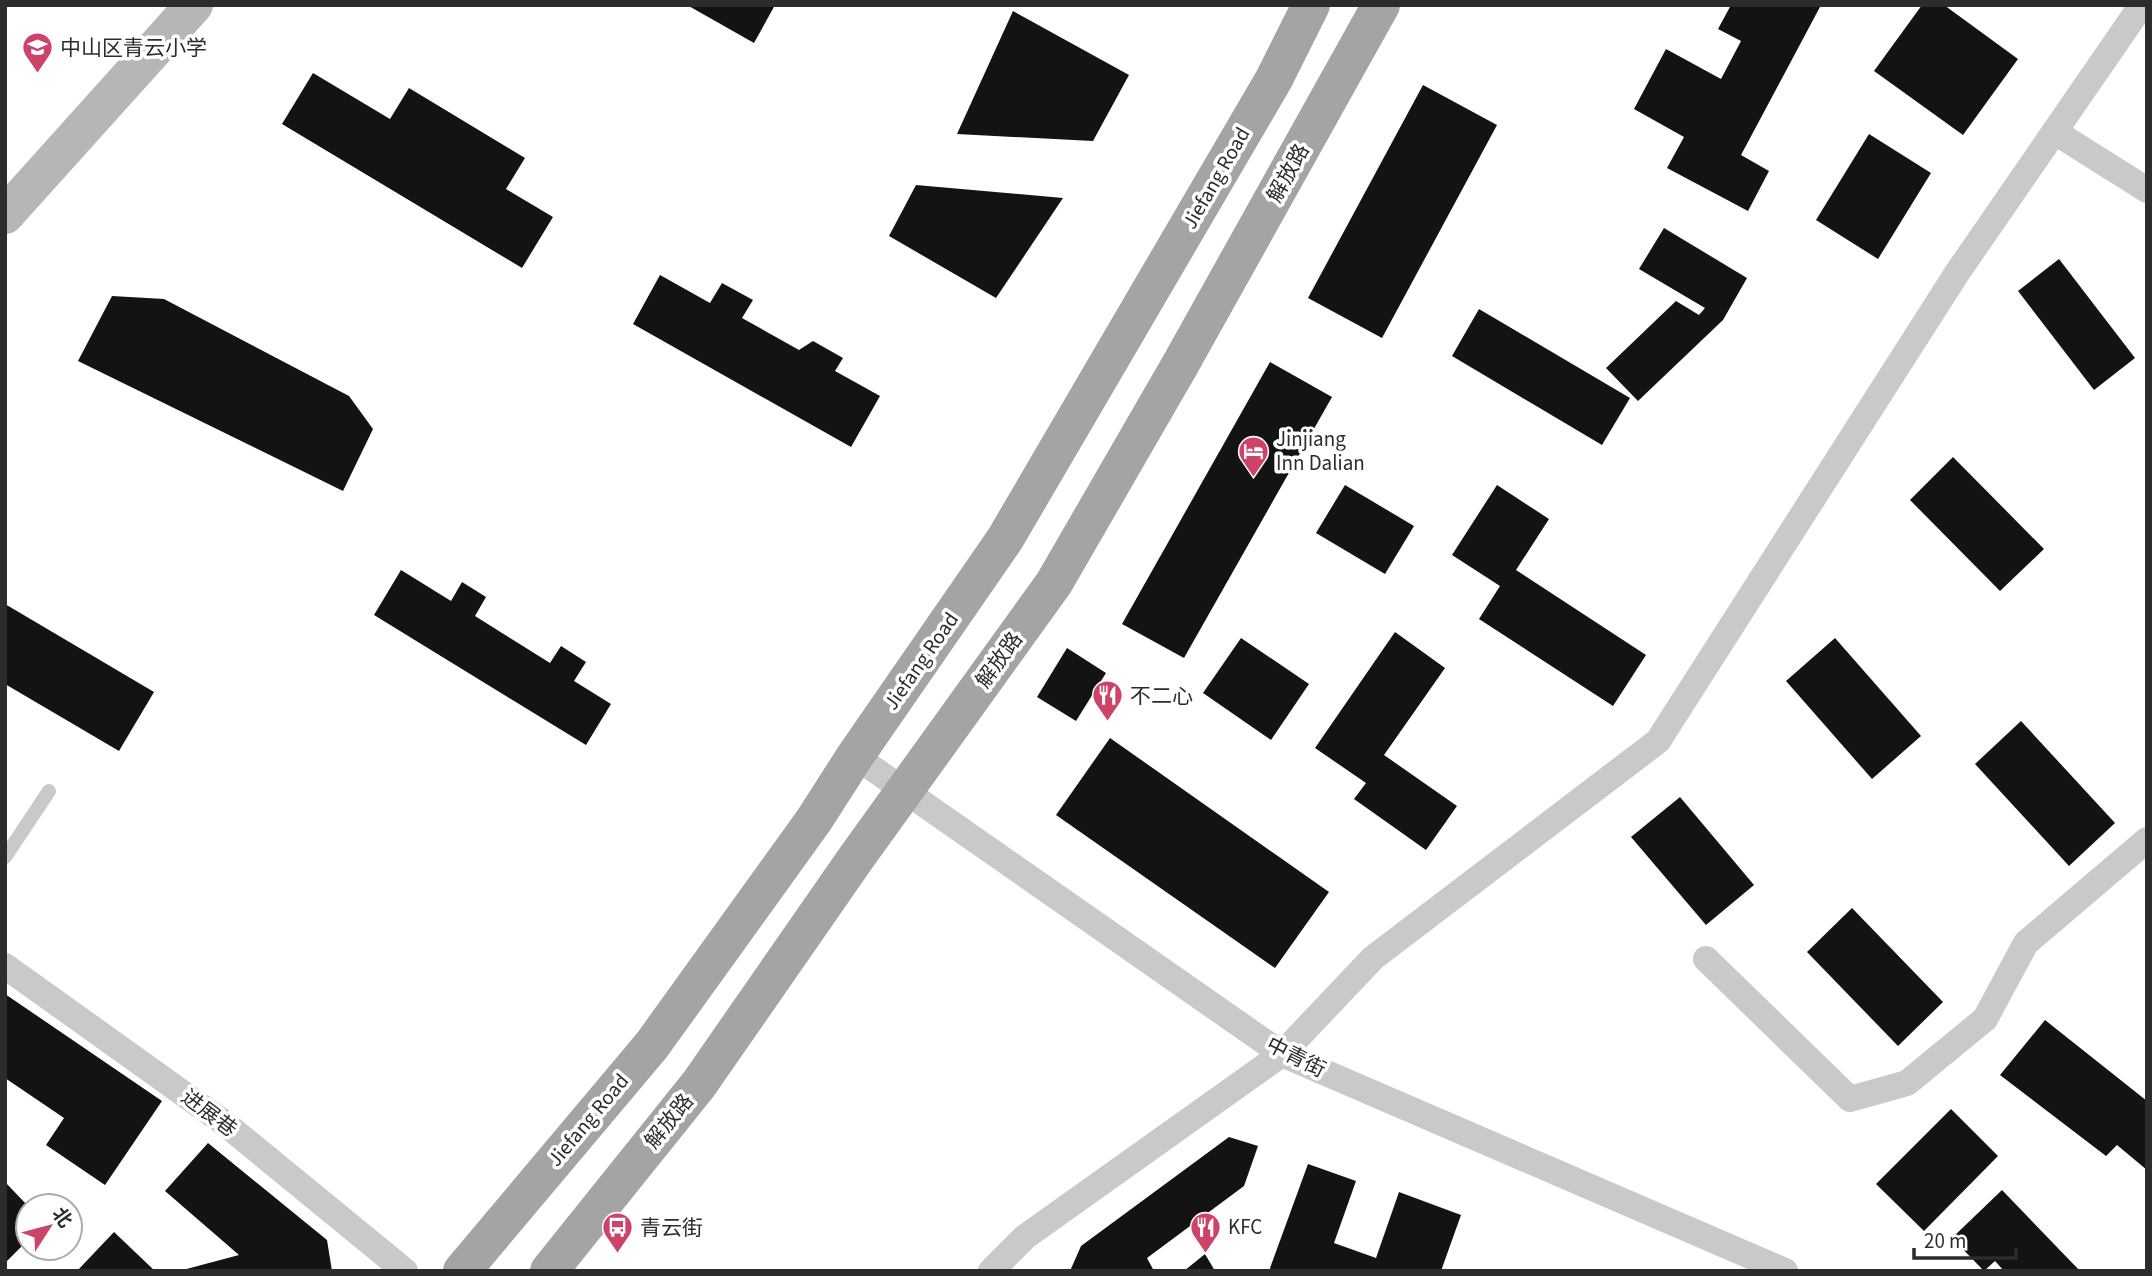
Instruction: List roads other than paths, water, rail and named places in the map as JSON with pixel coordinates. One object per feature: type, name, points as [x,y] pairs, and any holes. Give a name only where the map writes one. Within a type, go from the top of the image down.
[{"type":"main road","name":"Jiefang Road","points":[[461,1271],[652,1045],[814,820],[1005,539],[1273,79],[1311,5]]},
{"type":"main road","name":"解放路","points":[[549,1271],[699,1084],[1054,583],[1186,354],[1381,5]]},
{"type":"street","points":[[5,215],[194,5]]},
{"type":"street","points":[[991,1271],[1025,1237],[1282,1054],[1373,958],[1658,741],[1957,273],[2137,12]]},
{"type":"street","points":[[2054,132],[2147,190]]},
{"type":"street","name":"中青街","points":[[855,756],[1282,1054],[1785,1271]]},
{"type":"street","points":[[1706,959],[1850,1099],[1907,1083],[1985,1019],[2026,943],[2147,840]]},
{"type":"street","name":"进展巷","points":[[5,967],[223,1122],[405,1271]]},
{"type":"lane","points":[[5,857],[49,791]]},
{"type":"place","name":"中山区青云小学","points":[[37,75]]},
{"type":"place","name":"Jinjiang Inn Dalian","points":[[1253,478]]},
{"type":"place","name":"不二心","points":[[1107,723]]},
{"type":"place","name":"KFC","points":[[1205,1254]]},
{"type":"place","name":"青云街","points":[[617,1255]]}]
